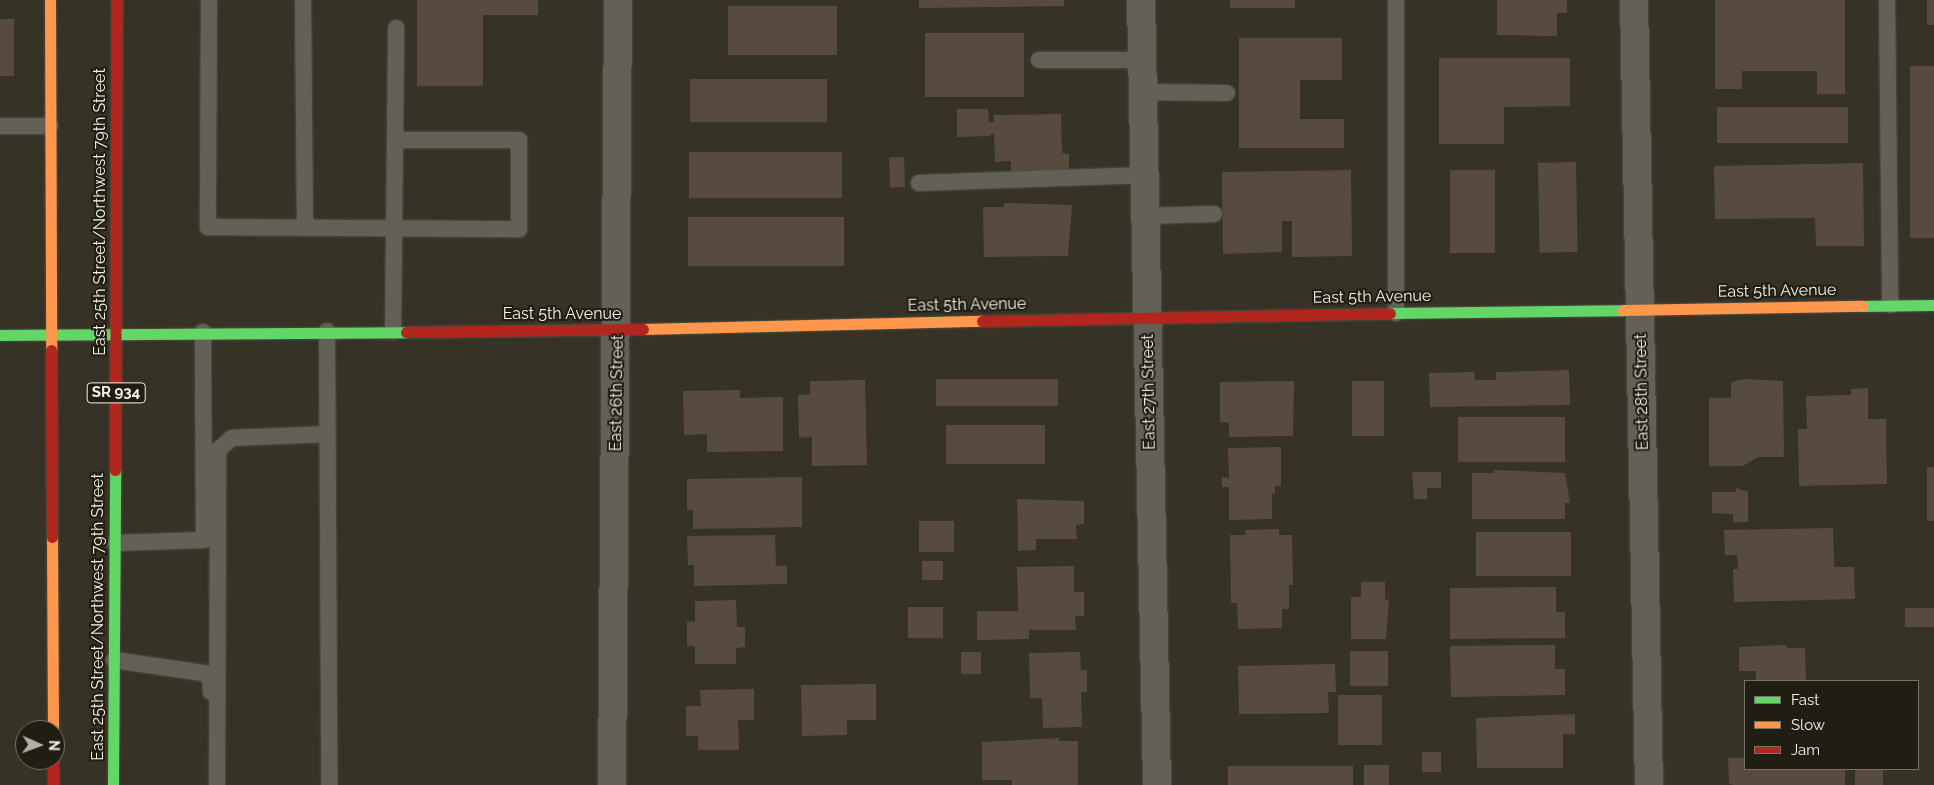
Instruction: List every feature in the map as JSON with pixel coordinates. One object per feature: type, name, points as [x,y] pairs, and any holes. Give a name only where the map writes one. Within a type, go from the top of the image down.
[{"type":"street","points":[[50,0],[53,720]]},
{"type":"street","name":"East 25th Street/Northwest 79th Street","points":[[113,785],[117,0]]},
{"type":"street","name":"East 26th Street","points":[[612,785],[618,330],[618,0]]},
{"type":"street","name":"East 27th Street","points":[[1141,0],[1157,785]]},
{"type":"street","name":"East 28th Street","points":[[1634,0],[1649,785]]},
{"type":"street","name":"East 5th Avenue","points":[[0,335],[116,332],[618,330],[1148,317],[1934,305]]},
{"type":"street","points":[[53,770],[53,785]]},
{"type":"lane","points":[[209,0],[208,227],[519,229],[520,140],[395,140]]},
{"type":"lane","points":[[303,0],[305,227]]},
{"type":"lane","points":[[1396,0],[1396,313]]},
{"type":"lane","points":[[1888,0],[1890,305]]},
{"type":"lane","points":[[393,331],[396,28]]},
{"type":"lane","points":[[1039,60],[1142,60]]},
{"type":"lane","points":[[1143,92],[1227,93]]},
{"type":"lane","points":[[0,126],[50,126]]},
{"type":"lane","points":[[919,182],[1145,175]]},
{"type":"lane","points":[[1145,216],[1214,214]]},
{"type":"lane","points":[[327,331],[329,785]]},
{"type":"lane","points":[[114,543],[204,540],[203,332]]},
{"type":"lane","points":[[217,785],[218,450],[232,438],[327,434]]},
{"type":"lane","points":[[114,660],[210,674],[212,785]]},
{"type":"building","points":[[417,0],[538,0],[538,15],[483,15],[483,86],[417,86]]},
{"type":"building","points":[[919,0],[1064,0],[1064,6],[919,8]]},
{"type":"building","points":[[1230,0],[1295,0],[1295,8],[1230,8]]},
{"type":"building","points":[[1497,0],[1567,0],[1567,13],[1557,13],[1557,36],[1497,35]]},
{"type":"building","points":[[1715,0],[1845,0],[1845,94],[1817,94],[1817,71],[1742,71],[1742,89],[1715,89]]},
{"type":"building","points":[[1927,0],[1934,0],[1934,25],[1927,25]]},
{"type":"building","points":[[728,6],[837,6],[837,55],[728,55]]},
{"type":"building","points":[[0,19],[14,19],[14,76],[0,76]]},
{"type":"building","points":[[925,33],[1024,33],[1024,97],[925,97]]},
{"type":"building","points":[[1239,38],[1342,38],[1342,80],[1300,80],[1300,119],[1344,119],[1344,148],[1239,148]]},
{"type":"building","points":[[1439,58],[1570,58],[1570,106],[1504,107],[1504,144],[1439,144]]},
{"type":"building","points":[[1910,66],[1934,66],[1934,238],[1910,238]]},
{"type":"building","points":[[690,79],[827,79],[827,122],[690,122]]},
{"type":"building","points":[[1717,107],[1848,107],[1848,143],[1717,143]]},
{"type":"building","points":[[957,109],[988,109],[989,122],[994,122],[994,115],[1061,114],[1062,153],[1069,154],[1069,173],[1011,179],[1011,161],[995,162],[994,133],[989,136],[957,137]]},
{"type":"building","points":[[689,152],[842,152],[842,198],[689,198]]},
{"type":"building","points":[[904,157],[905,187],[890,188],[889,158]]},
{"type":"building","points":[[1576,162],[1578,252],[1540,253],[1538,163]]},
{"type":"building","points":[[1863,163],[1864,246],[1816,246],[1815,218],[1715,219],[1714,166]]},
{"type":"building","points":[[1351,170],[1352,256],[1292,257],[1292,221],[1282,221],[1282,252],[1223,254],[1222,172]]},
{"type":"building","points":[[1450,170],[1495,170],[1495,253],[1450,253]]},
{"type":"building","points":[[1004,203],[1072,205],[1068,256],[984,257],[983,207],[1004,207]]},
{"type":"building","points":[[688,217],[844,217],[844,266],[688,266]]},
{"type":"building","points":[[1569,370],[1570,405],[1430,407],[1429,373],[1474,372],[1475,380],[1496,380],[1496,372]]},
{"type":"building","points":[[936,379],[1058,379],[1058,406],[936,406]]},
{"type":"building","points":[[1746,379],[1783,381],[1784,457],[1758,457],[1743,466],[1709,466],[1709,398],[1731,398],[1731,382]]},
{"type":"building","points":[[865,380],[867,465],[812,466],[812,437],[799,438],[798,395],[810,394],[810,381]]},
{"type":"building","points":[[1294,381],[1293,436],[1229,437],[1229,423],[1220,422],[1220,382]]},
{"type":"building","points":[[1352,381],[1384,381],[1384,436],[1352,436]]},
{"type":"building","points":[[1868,388],[1868,419],[1886,419],[1887,484],[1799,486],[1798,429],[1807,429],[1806,396],[1851,395],[1851,389]]},
{"type":"building","points":[[740,390],[740,398],[783,397],[783,451],[707,452],[707,434],[684,435],[683,391]]},
{"type":"building","points":[[1458,417],[1565,417],[1565,462],[1458,462]]},
{"type":"building","points":[[946,425],[1045,425],[1045,464],[946,464]]},
{"type":"building","points":[[1281,447],[1281,486],[1275,486],[1275,494],[1272,494],[1272,519],[1229,520],[1229,487],[1222,487],[1222,477],[1229,478],[1228,448]]},
{"type":"building","points":[[1927,467],[1934,467],[1934,521],[1927,521]]},
{"type":"building","points":[[1494,470],[1565,473],[1570,503],[1565,503],[1565,519],[1472,519],[1472,473],[1494,473]]},
{"type":"building","points":[[1412,472],[1441,472],[1441,488],[1427,488],[1427,499],[1414,499]]},
{"type":"building","points":[[802,477],[802,527],[693,529],[693,510],[687,510],[687,479]]},
{"type":"building","points":[[1736,488],[1748,492],[1748,522],[1733,522],[1733,514],[1712,513],[1712,492],[1736,492]]},
{"type":"building","points":[[1017,499],[1084,501],[1084,524],[1076,525],[1077,539],[1036,539],[1036,550],[1018,551]]},
{"type":"building","points":[[919,521],[954,521],[954,552],[919,552]]},
{"type":"building","points":[[1833,528],[1834,567],[1854,567],[1855,599],[1734,602],[1733,569],[1738,569],[1737,555],[1725,555],[1724,530]]},
{"type":"building","points":[[1279,529],[1279,535],[1292,535],[1293,585],[1289,585],[1289,609],[1282,609],[1282,628],[1238,629],[1237,603],[1231,603],[1230,535],[1245,535],[1245,530]]},
{"type":"building","points":[[1476,532],[1571,532],[1571,576],[1476,576]]},
{"type":"building","points":[[775,535],[776,566],[787,566],[787,584],[694,586],[694,565],[688,565],[687,536]]},
{"type":"building","points":[[922,561],[943,561],[943,580],[922,580]]},
{"type":"building","points":[[1074,566],[1074,592],[1084,592],[1084,616],[1075,616],[1076,630],[1029,630],[1029,639],[977,640],[977,611],[1018,611],[1017,567]]},
{"type":"building","points":[[1361,582],[1385,582],[1385,600],[1389,599],[1386,639],[1351,639],[1351,597],[1361,597]]},
{"type":"building","points":[[1556,587],[1556,612],[1565,612],[1565,638],[1450,639],[1450,588]]},
{"type":"building","points":[[736,600],[737,627],[745,627],[745,647],[736,648],[736,664],[695,664],[695,646],[687,646],[687,621],[695,622],[695,601]]},
{"type":"building","points":[[908,607],[943,607],[943,638],[908,638]]},
{"type":"building","points":[[1905,608],[1934,608],[1934,627],[1905,627]]},
{"type":"building","points":[[1555,645],[1555,669],[1565,669],[1565,695],[1451,697],[1450,646]]},
{"type":"building","points":[[1786,645],[1787,648],[1805,648],[1806,680],[1756,680],[1756,671],[1739,671],[1739,647]]},
{"type":"building","points":[[1350,651],[1388,651],[1388,686],[1350,686]]},
{"type":"building","points":[[961,652],[981,652],[981,674],[961,674]]},
{"type":"building","points":[[1080,652],[1081,670],[1087,670],[1087,692],[1081,692],[1082,727],[1043,728],[1042,698],[1030,698],[1029,653]]},
{"type":"building","points":[[1335,664],[1336,692],[1328,692],[1329,713],[1239,714],[1238,666]]},
{"type":"building","points":[[876,684],[876,720],[847,720],[847,735],[802,736],[801,685]]},
{"type":"building","points":[[754,689],[754,720],[738,720],[739,750],[698,750],[698,736],[686,736],[686,706],[701,706],[700,690]]},
{"type":"building","points":[[1338,695],[1382,695],[1382,745],[1338,745]]},
{"type":"building","points":[[1575,714],[1575,734],[1563,734],[1563,768],[1477,768],[1476,718]]},
{"type":"building","points":[[1059,738],[1059,741],[1078,741],[1078,785],[1012,785],[1012,780],[982,780],[982,742]]},
{"type":"building","points":[[1422,752],[1441,752],[1441,772],[1422,772]]},
{"type":"building","points":[[1728,758],[1744,758],[1744,770],[1845,770],[1845,785],[1733,785],[1729,783]]},
{"type":"building","points":[[1364,765],[1389,765],[1389,785],[1364,785]]},
{"type":"building","points":[[1228,766],[1353,766],[1353,785],[1228,785]]},
{"type":"building","points":[[1855,770],[1883,770],[1883,785],[1855,785]]},
{"type":"traffic: fast","points":[[1862,306],[1934,305]]},
{"type":"traffic: fast","points":[[1390,313],[1623,310]]},
{"type":"traffic: fast","points":[[0,335],[406,332]]},
{"type":"traffic: fast","points":[[113,785],[115,470]]},
{"type":"traffic: slow","points":[[50,0],[51,350]]},
{"type":"traffic: slow","points":[[1623,310],[1862,306]]},
{"type":"traffic: slow","points":[[643,329],[982,321]]},
{"type":"traffic: slow","points":[[52,537],[53,720]]},
{"type":"traffic: jam","points":[[115,470],[117,0]]},
{"type":"traffic: jam","points":[[982,321],[1390,313]]},
{"type":"traffic: jam","points":[[406,332],[643,329]]},
{"type":"traffic: jam","points":[[51,350],[52,537]]},
{"type":"traffic: jam","points":[[53,770],[53,785]]}]
